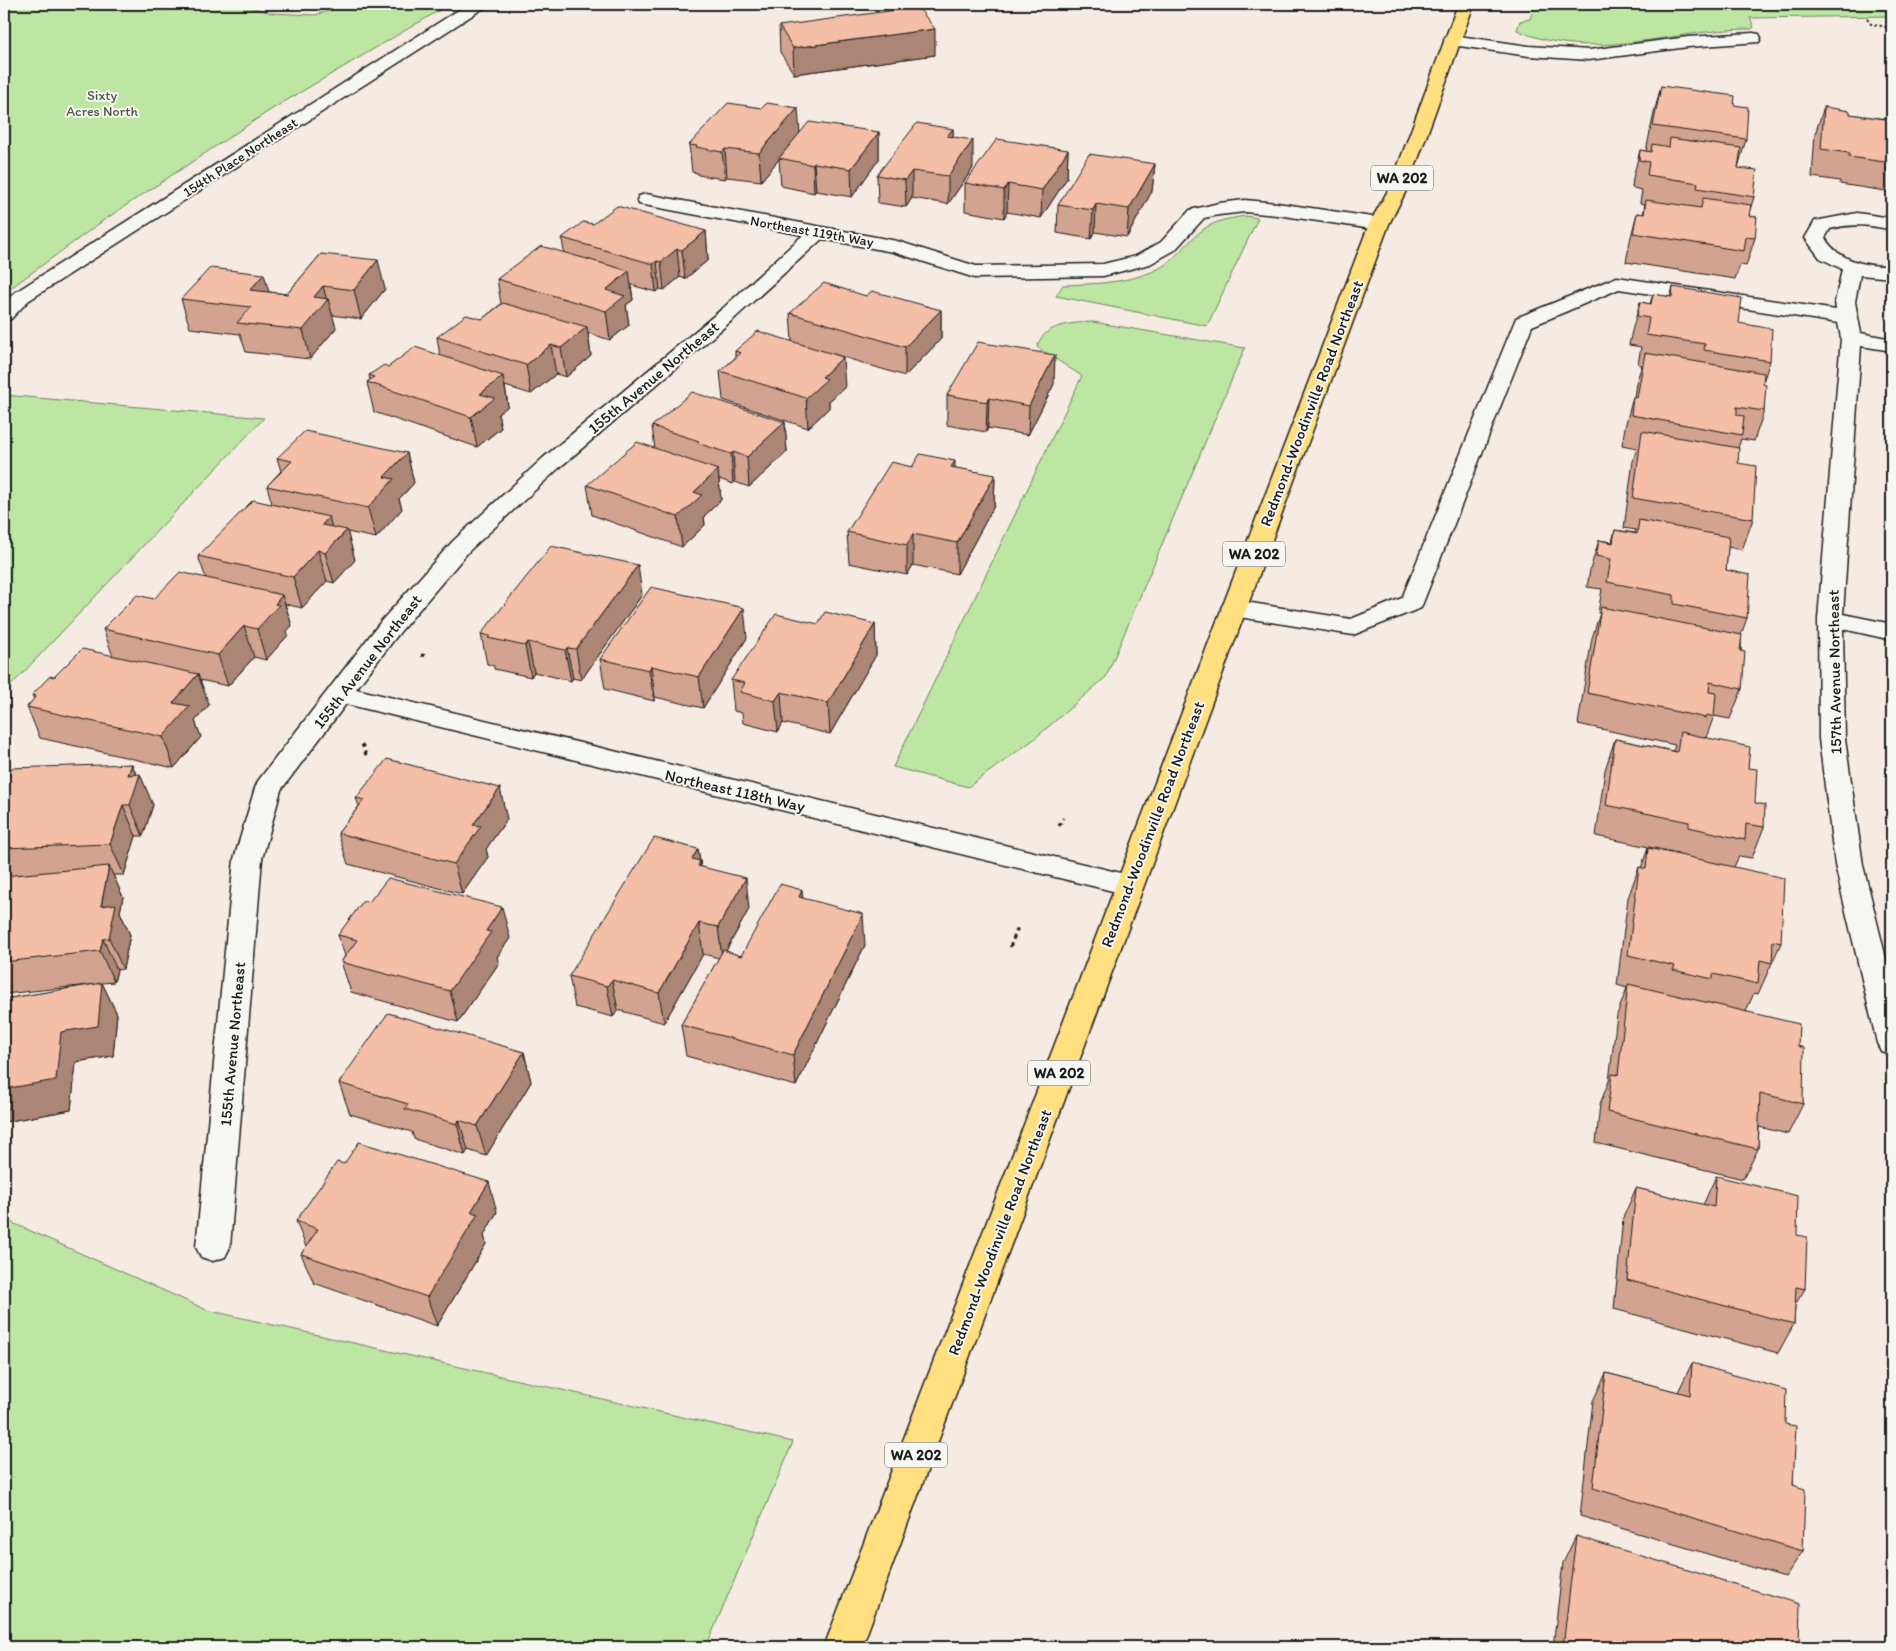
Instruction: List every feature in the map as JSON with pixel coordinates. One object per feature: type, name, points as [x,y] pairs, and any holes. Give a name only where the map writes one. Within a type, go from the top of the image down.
[{"type":"main road","name":"Redmond-Woodinville Road Northeast","points":[[844,1647],[1233,608],[1379,224],[1399,187],[1466,4]]},
{"type":"street","name":"154th Place Northeast","points":[[4,315],[21,297],[479,4]]},
{"type":"street","points":[[1452,40],[1529,51],[1589,55],[1688,42],[1753,38]]},
{"type":"street","name":"Northeast 119th Way","points":[[646,200],[897,247],[975,272],[1103,270],[1143,260],[1168,246],[1197,214],[1219,209],[1245,206],[1277,208],[1379,224]]},
{"type":"street","points":[[1892,224],[1877,219],[1845,218],[1822,225],[1815,238],[1826,253],[1852,266],[1892,272]]},
{"type":"street","name":"155th Avenue Northeast","points":[[213,1247],[248,859],[268,788],[391,626],[461,546],[551,463],[729,313],[818,232]]},
{"type":"street","name":"157th Avenue Northeast","points":[[1852,266],[1846,302],[1849,328],[1830,618],[1832,739],[1850,865],[1892,1044]]},
{"type":"street","points":[[1233,608],[1352,627],[1412,603],[1523,322],[1617,283],[1849,328],[1892,344]]},
{"type":"street","points":[[1830,618],[1892,632]]},
{"type":"street","name":"Northeast 118th Way","points":[[340,694],[1129,885]]},
{"type":"path","points":[[1867,19],[1871,24],[1892,28]]},
{"type":"path","points":[[362,744],[367,758]]},
{"type":"path","points":[[1010,947],[1018,927]]},
{"type":"green space","name":"Sixty Acres North","points":[[4,4],[240,4],[271,13],[315,15],[351,4],[450,4],[272,109],[104,220],[4,293]]},
{"type":"green space","points":[[1535,4],[1892,4],[1892,16],[1750,18],[1754,27],[1751,29],[1722,30],[1603,45],[1545,40],[1517,30],[1520,21],[1530,19]]},
{"type":"green space","points":[[1245,216],[1258,218],[1207,326],[1056,296],[1063,285],[1123,280],[1147,274],[1166,264],[1207,227],[1222,220]]},
{"type":"green space","points":[[1093,322],[1245,348],[1106,677],[1033,740],[968,787],[893,767],[1082,376],[1037,347],[1040,339],[1059,326]]},
{"type":"green space","points":[[4,395],[264,418],[4,693]]},
{"type":"green space","points":[[4,1219],[207,1310],[793,1442],[706,1647],[4,1647]]},
{"type":"building","points":[[918,7],[935,29],[793,48],[779,26]]},
{"type":"building","points":[[1661,86],[1735,96],[1734,105],[1748,107],[1746,139],[1653,126]]},
{"type":"building","points":[[728,103],[762,108],[767,103],[798,108],[759,153],[725,149],[722,152],[689,145]]},
{"type":"building","points":[[1824,107],[1850,111],[1850,114],[1892,120],[1892,163],[1849,157],[1849,153],[1821,149]]},
{"type":"building","points":[[809,122],[879,132],[851,169],[814,163],[813,165],[779,158]]},
{"type":"building","points":[[917,123],[953,129],[947,136],[973,140],[948,176],[912,171],[905,180],[877,175]]},
{"type":"building","points":[[1670,138],[1741,148],[1738,168],[1757,170],[1754,197],[1697,188],[1698,183],[1647,175],[1649,162],[1639,160],[1640,150],[1651,152],[1652,144],[1669,147]]},
{"type":"building","points":[[997,139],[1068,150],[1042,190],[1008,184],[1004,190],[965,183]]},
{"type":"building","points":[[1089,154],[1155,164],[1129,209],[1096,204],[1093,210],[1058,205]]},
{"type":"building","points":[[1703,198],[1751,205],[1749,216],[1757,217],[1755,238],[1746,237],[1744,251],[1633,233],[1637,213],[1644,214],[1646,200],[1701,208]]},
{"type":"building","points":[[617,206],[706,231],[682,250],[677,249],[661,262],[657,261],[653,264],[562,238],[583,222],[593,224]]},
{"type":"building","points":[[541,246],[629,271],[606,290],[625,296],[606,311],[497,279]]},
{"type":"building","points":[[321,254],[378,260],[354,290],[323,286],[314,297],[328,299],[303,330],[237,323],[251,307],[181,299],[210,268],[264,274],[250,290],[287,294]]},
{"type":"building","points":[[824,283],[866,296],[872,291],[941,310],[905,347],[790,313]]},
{"type":"building","points":[[1673,287],[1742,298],[1739,323],[1772,329],[1770,361],[1704,350],[1705,344],[1646,335],[1649,318],[1637,316],[1640,302],[1651,304],[1653,294],[1672,297]]},
{"type":"building","points":[[503,303],[587,327],[561,348],[551,345],[526,365],[437,337],[466,315],[482,319]]},
{"type":"building","points":[[758,331],[843,357],[822,377],[827,379],[806,398],[720,371],[741,353],[735,351]]},
{"type":"building","points":[[978,342],[1055,355],[1029,406],[989,398],[987,402],[947,395]]},
{"type":"building","points":[[415,347],[503,376],[480,394],[495,398],[471,417],[367,382],[374,377],[369,375],[384,365],[388,367]]},
{"type":"building","points":[[1645,353],[1764,373],[1763,384],[1766,385],[1764,411],[1737,407],[1737,415],[1744,416],[1742,435],[1631,415],[1633,397],[1637,398]]},
{"type":"building","points":[[692,392],[785,422],[747,457],[697,443],[699,441],[652,426]]},
{"type":"building","points":[[305,431],[407,453],[384,477],[394,479],[368,508],[267,486],[292,461],[277,458]]},
{"type":"building","points":[[1642,431],[1739,448],[1738,463],[1756,466],[1753,519],[1633,498]]},
{"type":"building","points":[[637,442],[718,470],[694,492],[702,495],[678,517],[587,485]]},
{"type":"building","points":[[920,454],[955,461],[951,467],[995,475],[957,543],[913,534],[907,545],[847,532],[891,462],[912,467]]},
{"type":"building","points":[[253,500],[329,517],[322,525],[347,530],[325,553],[318,550],[293,577],[198,556]]},
{"type":"building","points":[[1639,520],[1729,537],[1726,570],[1750,575],[1747,618],[1674,604],[1674,595],[1607,582],[1611,559],[1596,556],[1599,540],[1613,543],[1615,530],[1637,534]]},
{"type":"building","points":[[551,546],[638,565],[576,649],[567,648],[565,650],[528,642],[525,646],[488,638],[490,636],[481,634]]},
{"type":"building","points":[[180,572],[282,595],[275,604],[279,605],[257,629],[244,626],[218,655],[103,629],[137,595],[154,599]]},
{"type":"building","points":[[651,587],[744,608],[699,677],[651,666],[649,670],[600,659]]},
{"type":"building","points":[[1601,607],[1742,635],[1740,651],[1745,652],[1742,689],[1710,682],[1709,692],[1716,693],[1714,717],[1707,715],[1706,718],[1587,693]]},
{"type":"building","points":[[825,612],[875,624],[828,703],[781,692],[775,701],[740,692],[745,683],[731,680],[776,614],[818,624]]},
{"type":"building","points":[[82,649],[198,674],[173,703],[190,706],[163,737],[27,707],[36,696],[32,695],[50,676],[54,677]]},
{"type":"building","points":[[1680,732],[1750,747],[1748,768],[1757,769],[1755,803],[1765,805],[1764,827],[1746,824],[1745,840],[1689,827],[1689,822],[1606,805],[1615,739],[1677,752]]},
{"type":"building","points":[[387,759],[500,788],[473,825],[481,826],[454,864],[338,833],[364,800],[356,798]]},
{"type":"building","points":[[132,764],[128,775],[140,774],[130,805],[123,805],[110,844],[4,848],[4,785],[11,768]]},
{"type":"building","points":[[654,838],[698,849],[692,859],[700,861],[698,866],[746,878],[718,927],[699,923],[659,993],[612,980],[607,986],[569,976]]},
{"type":"building","points":[[1648,848],[1784,878],[1781,943],[1773,941],[1772,963],[1760,960],[1758,984],[1713,974],[1713,979],[1673,970],[1675,966],[1628,955],[1639,867],[1646,869]]},
{"type":"building","points":[[109,866],[101,906],[116,904],[109,938],[103,939],[100,951],[4,962],[4,876]]},
{"type":"building","points":[[388,878],[502,907],[486,931],[491,932],[450,991],[341,962],[357,940],[338,935],[363,901],[369,902]]},
{"type":"building","points":[[780,884],[802,890],[799,897],[863,914],[793,1055],[681,1025],[723,950],[741,956]]},
{"type":"building","points":[[102,983],[98,1026],[61,1032],[56,1080],[4,1089],[4,999]]},
{"type":"building","points":[[1628,984],[1799,1024],[1798,1046],[1804,1048],[1803,1104],[1760,1093],[1758,1149],[1607,1112],[1612,1074],[1618,1075]]},
{"type":"building","points":[[388,1013],[524,1052],[477,1126],[459,1120],[457,1124],[405,1109],[408,1104],[339,1083]]},
{"type":"building","points":[[359,1142],[489,1182],[471,1212],[478,1214],[427,1297],[301,1254],[318,1229],[296,1221],[337,1162],[344,1164]]},
{"type":"building","points":[[1716,1176],[1798,1196],[1797,1235],[1807,1237],[1805,1289],[1796,1287],[1794,1324],[1627,1280],[1636,1188],[1714,1207]]},
{"type":"building","points":[[1692,1363],[1786,1390],[1785,1424],[1796,1426],[1793,1485],[1805,1489],[1803,1551],[1593,1488],[1606,1373],[1690,1395]]},
{"type":"building","points":[[1576,1536],[1800,1604],[1799,1647],[1563,1647]]}]
